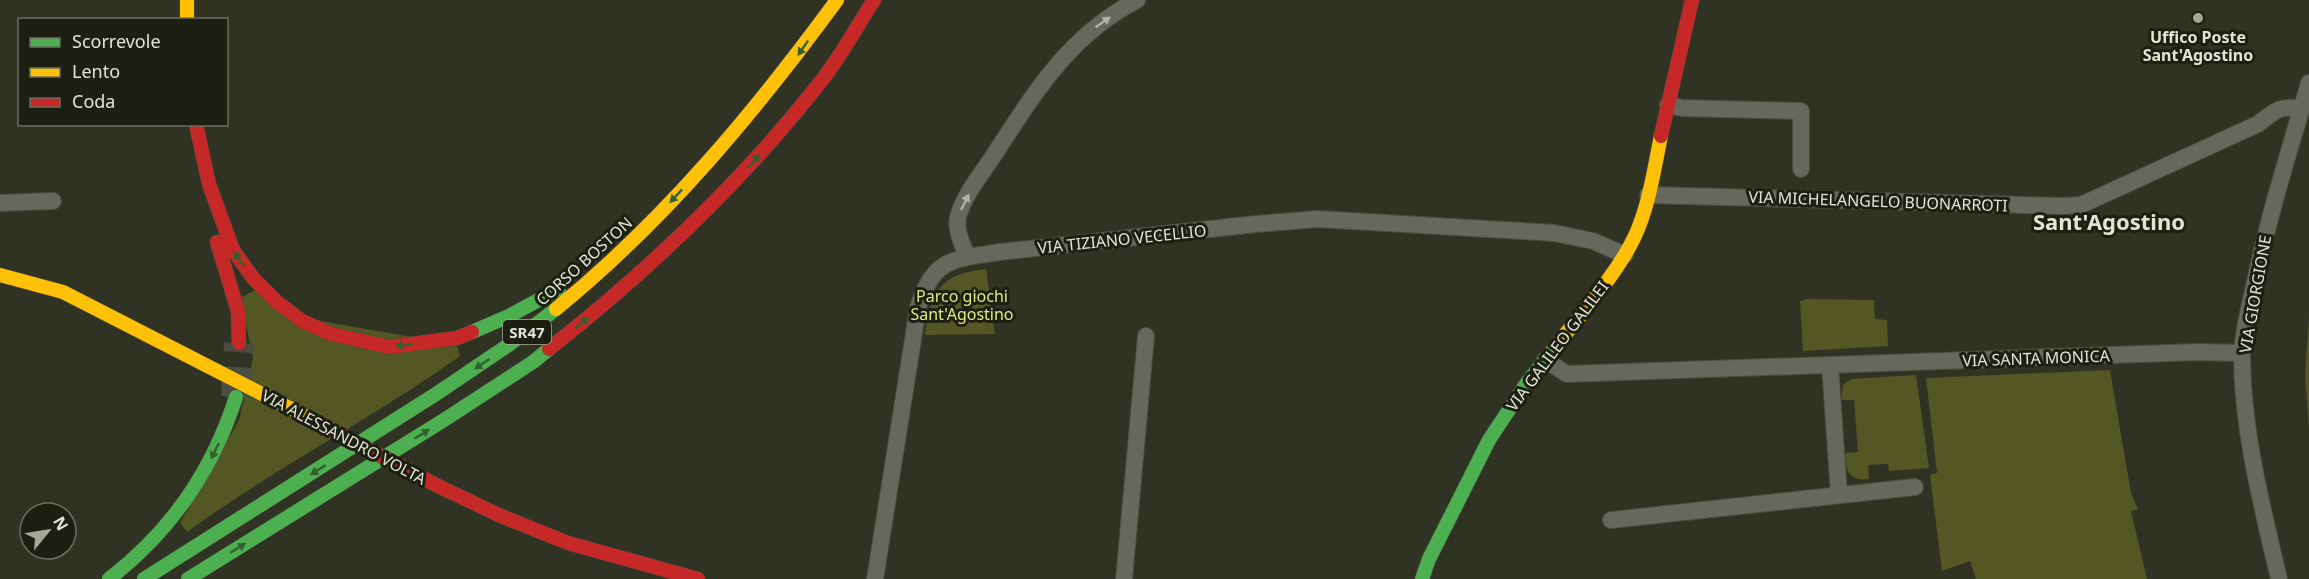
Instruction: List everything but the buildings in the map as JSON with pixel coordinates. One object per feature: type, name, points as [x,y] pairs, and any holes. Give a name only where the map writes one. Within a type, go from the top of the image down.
[{"type":"main road","points":[[176,0],[176,18]]},
{"type":"main road","points":[[187,0],[188,18]]},
{"type":"main road","name":"CORSO BOSTON","points":[[144,579],[424,403],[514,342],[558,308],[612,261],[655,219],[742,123],[788,69],[837,0]]},
{"type":"main road","name":"SR47","points":[[823,79],[874,0]]},
{"type":"main road","name":"SR47","points":[[188,579],[533,362],[602,307],[734,183],[823,79],[886,0]]},
{"type":"main road","name":"VIA GALILEO GALILEI","points":[[1422,579],[1429,559],[1489,440],[1545,360],[1625,255],[1634,238],[1648,195],[1692,0]]},
{"type":"main road","points":[[196,126],[209,184],[233,250],[253,278],[277,302],[302,321],[331,334],[389,346],[457,338],[509,316],[612,261]]},
{"type":"main road","points":[[190,162],[238,310],[239,343]]},
{"type":"main road","name":"VIA ALESSANDRO VOLTA","points":[[0,275],[63,292],[438,486],[501,516],[568,543],[698,579]]},
{"type":"main road","points":[[109,579],[129,566],[172,520],[200,482],[229,422],[236,397]]},
{"type":"street","points":[[967,257],[959,235],[958,217],[964,201],[1005,138],[1057,64],[1071,48],[1094,28],[1137,0]]},
{"type":"street","name":"VIA GIORGIONE","points":[[2279,579],[2253,458],[2247,420],[2242,353],[2266,230],[2309,83]]},
{"type":"street","points":[[1668,105],[1682,108],[1801,111],[1801,169]]},
{"type":"street","name":"VIA MICHELANGELO BUONARROTI","points":[[1648,195],[2081,205],[2258,124],[2280,108],[2288,106],[2301,109]]},
{"type":"street","points":[[0,203],[53,201]]},
{"type":"street","name":"VIA TIZIANO VECELLIO","points":[[875,579],[920,298],[923,288],[937,269],[954,260],[1245,225],[1318,219],[1554,233],[1593,241],[1625,255]]},
{"type":"street","points":[[1124,579],[1146,336]]},
{"type":"street","name":"VIA SANTA MONICA","points":[[1545,360],[1567,374],[2198,352],[2242,353]]},
{"type":"street","points":[[1830,365],[1839,495]]},
{"type":"street","points":[[1611,520],[1915,487]]},
{"type":"green space","name":"Parco giochi Sant'Agostino","points":[[986,269],[995,334],[925,335],[930,307],[940,287],[958,275]]},
{"type":"green space","points":[[255,290],[281,314],[457,345],[460,356],[393,401],[254,486],[187,532],[180,523],[239,420],[253,358],[242,297]]},
{"type":"green space","points":[[1807,299],[1874,300],[1875,319],[1887,320],[1888,346],[1803,351],[1800,301]]},
{"type":"green space","points":[[2309,315],[2309,429],[2305,376]]},
{"type":"green space","points":[[2110,370],[2131,493],[2138,509],[2131,511],[2147,579],[1976,579],[1970,561],[1942,571],[1930,475],[1937,473],[1926,378]]},
{"type":"green space","points":[[1916,375],[1929,468],[1889,471],[1888,464],[1868,465],[1869,479],[1853,477],[1847,469],[1845,453],[1858,452],[1854,400],[1841,400],[1843,385],[1851,379]]},
{"type":"tunnel","points":[[236,397],[239,343]]},
{"type":"traffic: fast","points":[[472,332],[509,316],[559,289]]},
{"type":"traffic: fast","points":[[144,579],[436,394],[510,344],[556,309]]},
{"type":"traffic: fast","points":[[1422,579],[1429,559],[1489,440],[1526,384],[1556,346]]},
{"type":"traffic: fast","points":[[188,579],[444,420],[533,362],[549,349]]},
{"type":"traffic: fast","points":[[109,579],[152,541],[187,498],[215,450],[236,397]]},
{"type":"traffic: slow","points":[[187,0],[187,18]]},
{"type":"traffic: slow","points":[[556,309],[634,239],[706,164],[806,42],[837,0]]},
{"type":"traffic: slow","points":[[1556,346],[1587,308],[1627,252],[1647,201],[1661,136]]},
{"type":"traffic: slow","points":[[0,275],[63,292],[311,419]]},
{"type":"traffic: jam","points":[[549,349],[658,256],[760,154],[829,71],[874,0]]},
{"type":"traffic: jam","points":[[1661,136],[1692,0]]},
{"type":"traffic: jam","points":[[196,126],[209,184],[233,250],[253,278],[277,302],[302,321],[331,334],[389,347],[457,338],[472,332]]},
{"type":"traffic: jam","points":[[217,242],[238,311],[239,343]]},
{"type":"traffic: jam","points":[[311,419],[438,486]]},
{"type":"traffic: jam","points":[[438,486],[501,516],[568,543],[698,579]]},
{"type":"place","name":"Uffico Poste Sant'Agostino","points":[[2198,18]]},
{"type":"district","name":"Sant'Agostino","points":[[2109,221]]}]
